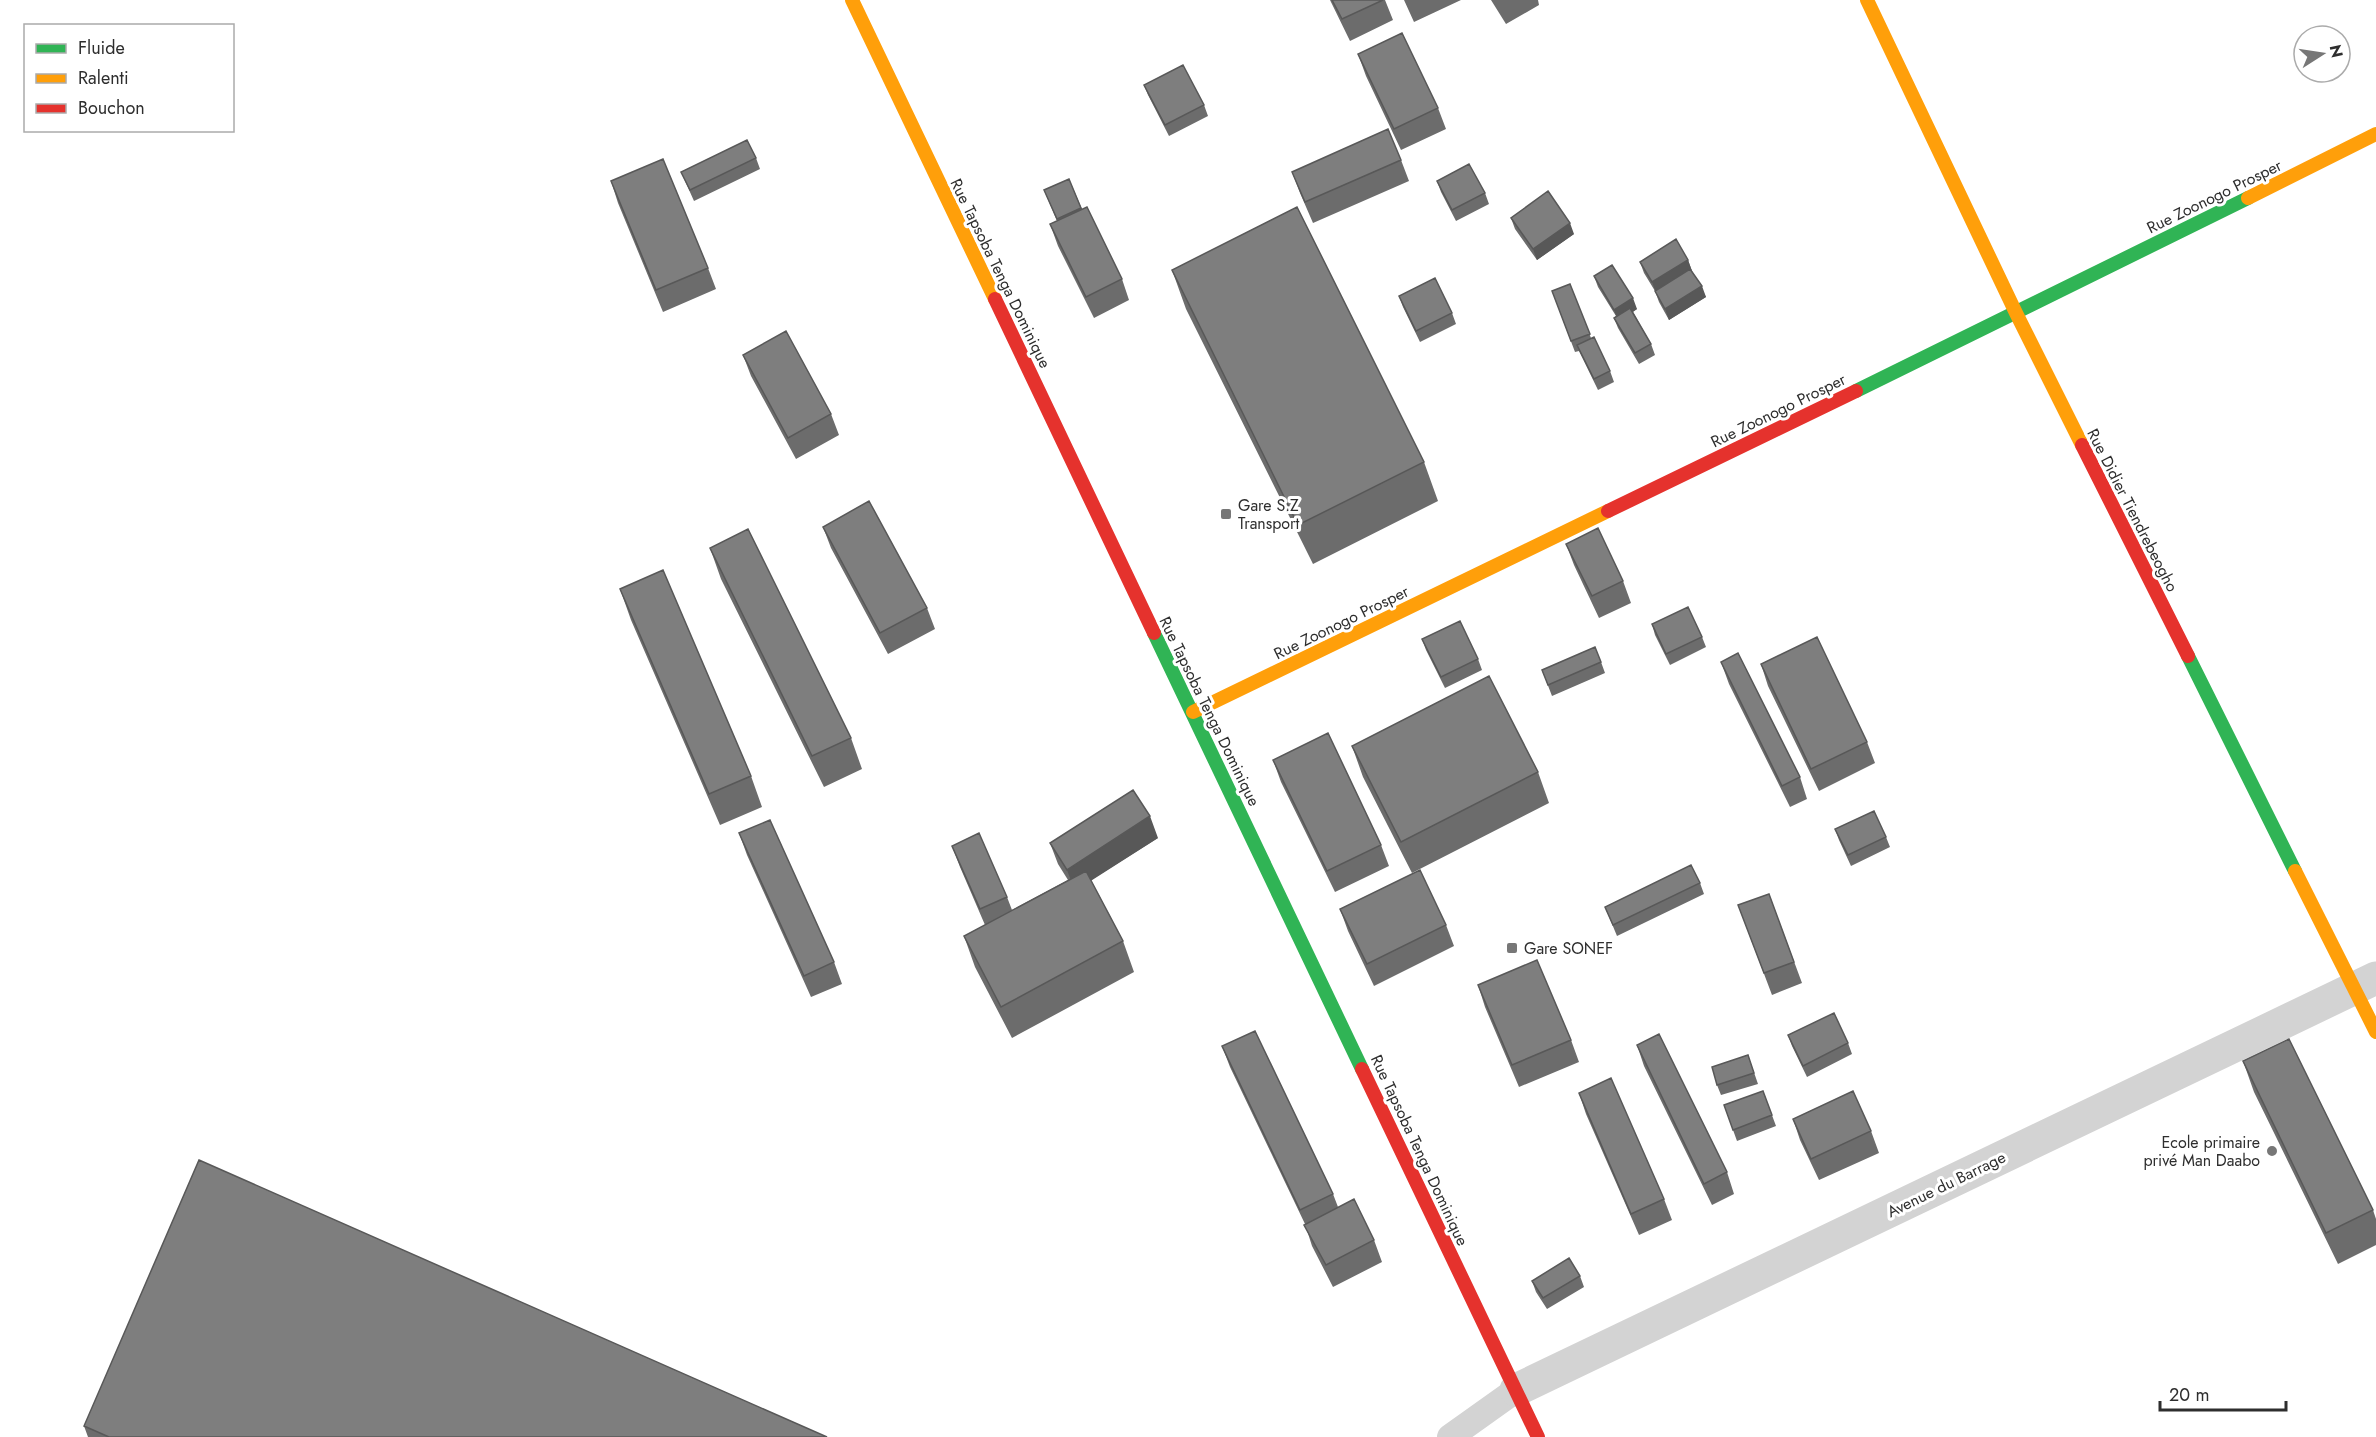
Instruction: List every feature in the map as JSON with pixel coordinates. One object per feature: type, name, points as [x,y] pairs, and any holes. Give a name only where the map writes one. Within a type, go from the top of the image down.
[{"type":"street","name":"Rue Tapsoba Tenga Dominique","points":[[852,0],[1539,1437]]},
{"type":"street","name":"Rue Didier Tiendrebeogho","points":[[1867,0],[2016,313],[2366,983],[2376,1032]]},
{"type":"street","name":"Rue Zoonogo Prosper","points":[[1193,712],[2016,313],[2376,134]]},
{"type":"street","name":"Avenue du Barrage","points":[[1516,1390],[2366,983]]},
{"type":"lane","points":[[1450,1437],[1516,1390]]},
{"type":"building","points":[[1332,0],[1383,0],[1342,19]]},
{"type":"building","points":[[1402,33],[1438,108],[1394,129],[1358,54]]},
{"type":"building","points":[[1183,65],[1204,105],[1165,125],[1144,85]]},
{"type":"building","points":[[1388,129],[1401,160],[1305,202],[1292,172]]},
{"type":"building","points":[[747,140],[756,158],[690,190],[681,172]]},
{"type":"building","points":[[663,159],[708,268],[656,290],[611,181]]},
{"type":"building","points":[[1469,164],[1485,193],[1452,210],[1437,181]]},
{"type":"building","points":[[1069,179],[1081,208],[1057,219],[1044,190]]},
{"type":"building","points":[[1548,191],[1570,223],[1533,249],[1511,218]]},
{"type":"building","points":[[1087,207],[1122,279],[1086,297],[1050,224]]},
{"type":"building","points":[[1297,207],[1424,462],[1298,525],[1172,270]]},
{"type":"building","points":[[1676,239],[1688,260],[1652,282],[1640,262]]},
{"type":"building","points":[[1612,265],[1633,298],[1614,310],[1594,276]]},
{"type":"building","points":[[1690,269],[1702,286],[1665,309],[1655,291]]},
{"type":"building","points":[[1435,278],[1452,313],[1416,331],[1399,296]]},
{"type":"building","points":[[1570,284],[1590,334],[1571,341],[1552,291]]},
{"type":"building","points":[[1630,308],[1651,344],[1635,353],[1614,318]]},
{"type":"building","points":[[786,331],[831,414],[788,438],[743,355]]},
{"type":"building","points":[[1594,337],[1610,371],[1594,379],[1577,345]]},
{"type":"building","points":[[869,501],[927,608],[880,633],[823,527]]},
{"type":"building","points":[[1598,528],[1623,581],[1592,596],[1566,544]]},
{"type":"building","points":[[748,529],[851,738],[812,756],[710,548]]},
{"type":"building","points":[[663,570],[751,776],[709,794],[620,589]]},
{"type":"building","points":[[1688,607],[1702,637],[1666,654],[1652,624]]},
{"type":"building","points":[[1460,621],[1478,659],[1441,677],[1422,639]]},
{"type":"building","points":[[1817,637],[1867,742],[1811,769],[1761,664]]},
{"type":"building","points":[[1595,647],[1601,662],[1548,685],[1542,670]]},
{"type":"building","points":[[1738,653],[1800,777],[1782,786],[1721,662]]},
{"type":"building","points":[[1489,676],[1538,772],[1401,842],[1352,746]]},
{"type":"building","points":[[1328,733],[1381,845],[1327,871],[1273,760]]},
{"type":"building","points":[[1133,790],[1150,816],[1067,870],[1050,843]]},
{"type":"building","points":[[1874,811],[1886,837],[1848,855],[1835,829]]},
{"type":"building","points":[[770,820],[834,962],[804,976],[739,833]]},
{"type":"building","points":[[979,833],[1007,897],[980,909],[952,846]]},
{"type":"building","points":[[1691,865],[1700,883],[1613,925],[1605,907]]},
{"type":"building","points":[[1420,870],[1446,925],[1367,964],[1340,909]]},
{"type":"building","points":[[1086,871],[1123,941],[1001,1007],[964,936]]},
{"type":"building","points":[[1769,894],[1794,962],[1764,973],[1738,905]]},
{"type":"building","points":[[1537,960],[1571,1040],[1512,1065],[1478,985]]},
{"type":"building","points":[[1834,1013],[1848,1043],[1803,1066],[1788,1035]]},
{"type":"building","points":[[1255,1031],[1333,1194],[1300,1210],[1222,1046]]},
{"type":"building","points":[[1659,1034],[1727,1172],[1704,1184],[1637,1045]]},
{"type":"building","points":[[2289,1039],[2373,1210],[2326,1233],[2243,1061]]},
{"type":"building","points":[[1748,1055],[1754,1073],[1717,1085],[1712,1067]]},
{"type":"building","points":[[1611,1078],[1664,1199],[1631,1214],[1579,1093]]},
{"type":"building","points":[[1763,1091],[1772,1115],[1733,1130],[1724,1105]]},
{"type":"building","points":[[1853,1091],[1871,1131],[1811,1159],[1793,1119]]},
{"type":"building","points":[[199,1160],[827,1437],[109,1437],[84,1426]]},
{"type":"building","points":[[1354,1199],[1374,1240],[1326,1265],[1304,1225]]},
{"type":"building","points":[[1569,1258],[1580,1276],[1543,1298],[1532,1281]]},
{"type":"traffic: fast","points":[[1856,391],[2248,198]]},
{"type":"traffic: fast","points":[[1154,633],[1362,1069]]},
{"type":"traffic: fast","points":[[2188,656],[2295,871]]},
{"type":"traffic: slow","points":[[852,0],[995,299]]},
{"type":"traffic: slow","points":[[1867,0],[2016,313],[2082,445]]},
{"type":"traffic: slow","points":[[2248,198],[2376,134]]},
{"type":"traffic: slow","points":[[1193,712],[1608,511]]},
{"type":"traffic: slow","points":[[2295,871],[2376,1032]]},
{"type":"traffic: jam","points":[[995,299],[1154,633]]},
{"type":"traffic: jam","points":[[1608,511],[1856,391]]},
{"type":"traffic: jam","points":[[2082,445],[2188,656]]},
{"type":"traffic: jam","points":[[1362,1069],[1538,1437]]},
{"type":"place","name":"Gare S.Z Transport","points":[[1226,514]]},
{"type":"place","name":"Gare SONEF","points":[[1512,948]]},
{"type":"place","name":"Ecole primaire privé Man Daabo","points":[[2272,1151]]}]
